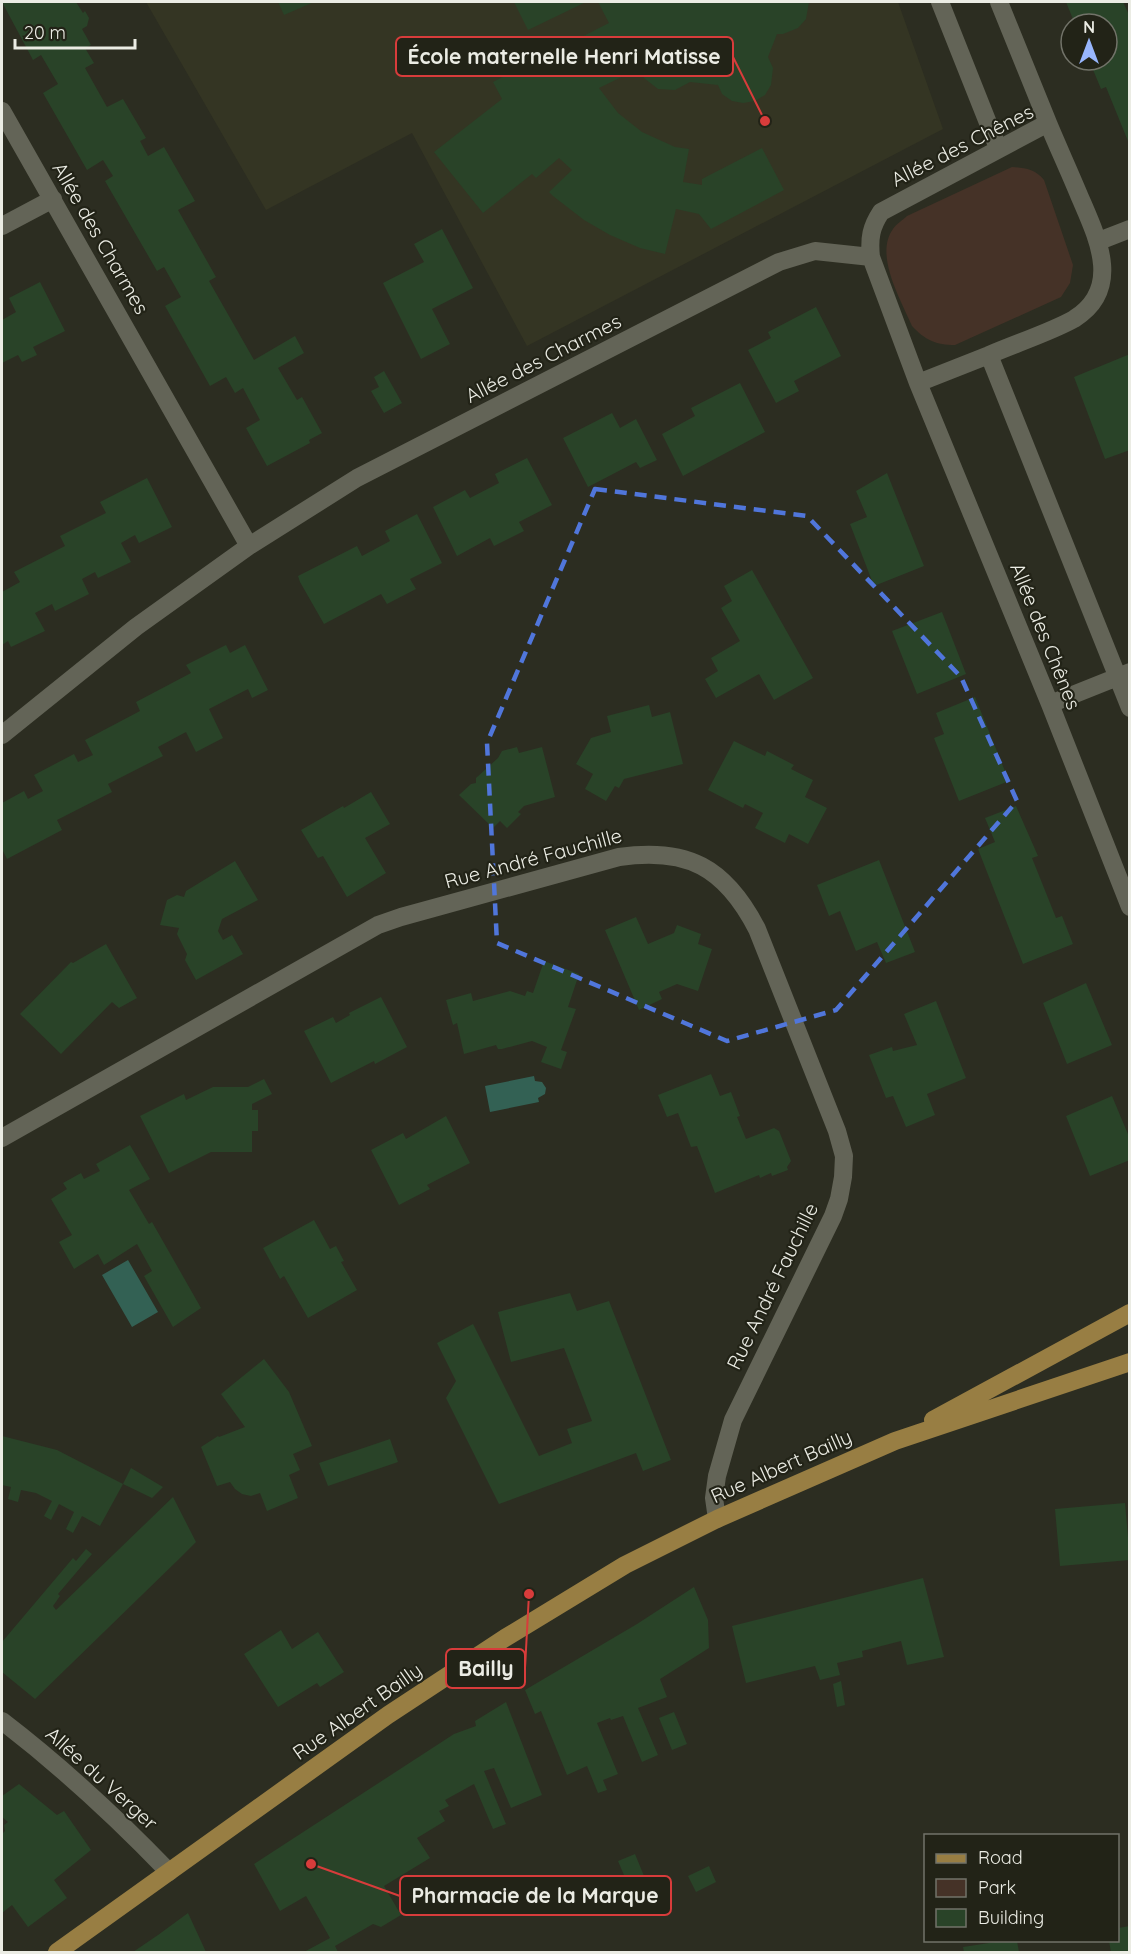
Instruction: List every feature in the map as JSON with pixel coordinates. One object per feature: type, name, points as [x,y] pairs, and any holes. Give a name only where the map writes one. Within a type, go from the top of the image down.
[{"type":"main road","name":"Rue Albert Bailly","points":[[894,1442],[1130,1313]]},
{"type":"main road","name":"Rue Albert Bailly","points":[[57,1953],[388,1715],[504,1638],[625,1565],[717,1519],[894,1442],[1130,1362]]},
{"type":"street","points":[[940,2],[998,148]]},
{"type":"street","points":[[999,2],[1048,123]]},
{"type":"street","name":"Allée des Charmes","points":[[2,111],[249,546]]},
{"type":"street","name":"Allée des Chênes","points":[[918,383],[1075,318],[1095,297],[1102,282],[1103,265],[1099,241],[1048,123],[881,212],[873,225],[869,241],[871,257],[918,383],[1050,704],[1130,907]]},
{"type":"street","points":[[2,226],[53,199]]},
{"type":"street","points":[[1099,241],[1130,230]]},
{"type":"street","name":"Allée des Charmes","points":[[2,735],[136,627],[249,546],[357,478],[779,262],[815,251],[871,257]]},
{"type":"street","points":[[989,354],[1124,674],[1130,708]]},
{"type":"street","points":[[1050,704],[1124,674]]},
{"type":"street","name":"Rue André Fauchille","points":[[2,1138],[378,926],[401,917],[619,857],[667,854],[690,860],[712,873],[731,889],[749,913],[837,1131],[844,1156],[843,1178],[833,1216],[733,1420],[717,1476],[714,1498],[717,1519]]},
{"type":"street","name":"Allée du Verger","points":[[2,1721],[70,1776],[169,1872]]},
{"type":"highlighted area","points":[[595,489],[807,516],[961,677],[1017,801],[836,1010],[727,1041],[497,943],[487,743]]},
{"type":"shaded area","points":[[146,2],[898,2],[943,129],[527,346],[412,133],[266,210]]},
{"type":"green space","points":[[1012,167],[1030,170],[1044,180],[1073,265],[1070,283],[1061,297],[955,345],[931,341],[912,326],[891,278],[886,251],[894,227],[907,216]]},
{"type":"water","points":[[534,1076],[535,1081],[542,1082],[546,1088],[545,1094],[538,1098],[539,1102],[490,1112],[485,1086]]},
{"type":"water","points":[[128,1260],[158,1312],[132,1327],[102,1275]]},
{"type":"building","points":[[2,2],[76,2],[83,13],[85,11],[89,18],[87,26],[82,29],[91,45],[85,48],[94,63],[85,68],[107,107],[123,99],[146,138],[140,141],[148,156],[164,147],[195,201],[178,210],[216,277],[209,281],[254,360],[295,336],[304,353],[278,368],[297,400],[302,397],[322,433],[309,440],[310,443],[267,466],[246,428],[260,420],[243,388],[235,393],[226,377],[210,386],[165,306],[181,297],[164,267],[157,271],[105,181],[113,176],[103,160],[87,170],[43,93],[58,84],[41,55],[33,60]]},
{"type":"building","points":[[278,2],[314,2],[284,15]]},
{"type":"building","points":[[514,2],[586,2],[528,30]]},
{"type":"building","points":[[598,2],[809,2],[806,19],[798,28],[777,34],[768,57],[773,68],[771,85],[765,95],[755,101],[743,103],[732,101],[722,94],[718,85],[690,82],[675,90],[658,89],[644,78],[640,68],[599,88],[618,113],[642,132],[675,147],[689,149],[683,182],[702,185],[702,179],[762,148],[784,190],[711,229],[699,214],[676,209],[665,254],[640,248],[610,235],[584,220],[553,196],[549,192],[572,170],[559,158],[536,178],[532,174],[483,213],[434,152],[502,99],[493,82],[609,23]]},
{"type":"building","points":[[1066,2],[1123,2],[1130,17],[1130,146],[1106,87],[1101,89],[1094,72],[1119,72],[1119,12],[1070,12]]},
{"type":"building","points":[[442,229],[473,288],[432,309],[450,344],[421,359],[383,283],[424,262],[414,244]]},
{"type":"building","points":[[40,282],[65,331],[33,347],[37,355],[22,362],[18,355],[2,363],[2,320],[16,312],[9,298]]},
{"type":"building","points":[[816,307],[841,356],[794,381],[799,391],[776,403],[748,350],[771,338],[768,332]]},
{"type":"building","points":[[1130,354],[1130,450],[1105,459],[1074,377]]},
{"type":"building","points":[[384,371],[402,403],[384,413],[371,391],[379,387],[374,377]]},
{"type":"building","points":[[740,383],[765,432],[683,476],[662,434],[695,416],[691,408]]},
{"type":"building","points":[[612,413],[620,428],[636,419],[657,460],[640,468],[636,462],[588,487],[563,438]]},
{"type":"building","points":[[527,458],[552,505],[519,522],[524,531],[494,546],[490,538],[457,556],[433,507],[465,490],[470,498],[499,483],[495,474]]},
{"type":"building","points":[[887,473],[924,566],[874,586],[850,524],[867,517],[856,491]]},
{"type":"building","points":[[147,478],[172,527],[139,543],[135,535],[121,543],[131,562],[98,578],[95,572],[82,579],[89,594],[55,611],[52,604],[35,613],[45,631],[11,647],[8,641],[2,645],[2,592],[20,582],[14,572],[65,546],[60,536],[106,513],[100,502]]},
{"type":"building","points":[[417,514],[442,563],[410,579],[416,589],[387,604],[381,594],[324,624],[298,576],[357,546],[362,556],[390,541],[385,531]]},
{"type":"building","points":[[752,570],[813,678],[774,700],[759,674],[716,698],[705,679],[718,671],[711,658],[740,641],[721,608],[732,601],[724,586]]},
{"type":"building","points":[[942,612],[966,674],[917,694],[892,631]]},
{"type":"building","points":[[226,645],[230,653],[245,645],[268,690],[252,698],[248,689],[209,709],[223,738],[196,752],[186,732],[158,747],[163,756],[108,784],[112,792],[57,820],[62,830],[7,859],[2,849],[2,803],[24,791],[28,799],[43,791],[34,775],[74,754],[78,762],[93,755],[85,740],[140,711],[136,702],[191,673],[186,665]]},
{"type":"building","points":[[975,697],[1009,781],[959,801],[934,738],[944,734],[936,713]]},
{"type":"building","points":[[649,705],[652,717],[670,712],[683,764],[624,779],[619,788],[615,786],[606,801],[585,789],[593,774],[576,764],[591,738],[611,732],[607,716]]},
{"type":"building","points":[[734,741],[765,756],[767,751],[794,765],[791,769],[813,780],[805,797],[827,808],[808,844],[789,834],[785,843],[755,828],[763,813],[745,804],[743,808],[708,790]]},
{"type":"building","points":[[517,747],[519,753],[542,747],[555,797],[524,806],[518,812],[521,814],[507,828],[500,821],[493,828],[459,795],[471,784],[476,783],[476,778],[498,758],[502,751]]},
{"type":"building","points":[[371,792],[390,824],[365,838],[386,873],[347,897],[323,856],[318,858],[301,830]]},
{"type":"building","points":[[1016,806],[1038,856],[1032,858],[1056,918],[1062,916],[1073,944],[1023,964],[978,849],[995,842],[985,818]]},
{"type":"building","points":[[879,860],[915,952],[886,963],[877,942],[856,951],[840,911],[829,916],[817,885]]},
{"type":"building","points":[[235,861],[258,900],[222,919],[218,931],[223,940],[232,935],[243,954],[196,980],[185,960],[187,954],[177,934],[179,928],[160,925],[167,900],[177,895],[184,897],[186,891]]},
{"type":"building","points":[[636,917],[648,944],[674,933],[677,925],[701,934],[698,944],[712,949],[698,991],[677,984],[659,992],[662,999],[639,1010],[605,930]]},
{"type":"building","points":[[106,944],[137,998],[119,1008],[112,1002],[61,1054],[20,1014],[71,962],[73,963]]},
{"type":"building","points":[[544,961],[579,974],[568,1007],[576,1009],[561,1050],[567,1052],[561,1069],[541,1062],[547,1047],[532,1041],[502,1049],[498,1049],[496,1045],[464,1054],[457,1023],[453,1025],[446,1000],[471,993],[473,1001],[510,991],[525,996],[527,991],[533,993]]},
{"type":"building","points":[[1086,983],[1112,1045],[1067,1064],[1043,1003]]},
{"type":"building","points":[[381,997],[407,1047],[331,1083],[304,1031],[333,1017],[336,1023],[350,1015],[349,1013]]},
{"type":"building","points":[[936,1001],[966,1078],[927,1094],[935,1115],[906,1127],[893,1096],[886,1098],[869,1055],[892,1047],[893,1051],[917,1045],[904,1014]]},
{"type":"building","points":[[711,1074],[720,1096],[731,1092],[740,1116],[737,1117],[746,1139],[774,1128],[779,1131],[791,1161],[787,1167],[788,1170],[772,1176],[771,1173],[760,1178],[759,1175],[715,1193],[697,1146],[691,1147],[678,1113],[667,1117],[658,1095]]},
{"type":"building","points":[[264,1079],[272,1094],[252,1104],[252,1110],[258,1110],[258,1131],[252,1131],[252,1152],[211,1152],[169,1173],[140,1116],[184,1094],[186,1100],[213,1087],[248,1087]]},
{"type":"building","points":[[1112,1096],[1130,1139],[1130,1160],[1090,1176],[1066,1116]]},
{"type":"building","points":[[446,1116],[470,1163],[427,1185],[430,1189],[399,1205],[371,1150],[403,1133],[406,1139]]},
{"type":"building","points":[[130,1145],[150,1179],[129,1190],[149,1224],[152,1222],[201,1308],[173,1327],[144,1276],[152,1271],[137,1244],[104,1265],[98,1254],[74,1269],[59,1242],[72,1235],[51,1199],[67,1189],[63,1183],[81,1173],[84,1179],[100,1171],[96,1164]]},
{"type":"building","points":[[314,1220],[330,1249],[336,1246],[344,1261],[341,1262],[357,1290],[308,1318],[284,1276],[280,1279],[263,1248]]},
{"type":"building","points":[[570,1293],[577,1311],[609,1301],[671,1460],[643,1471],[636,1453],[499,1504],[446,1398],[456,1381],[437,1343],[473,1324],[539,1456],[572,1443],[567,1429],[592,1421],[564,1348],[511,1362],[498,1312]]},
{"type":"building","points":[[264,1359],[289,1392],[312,1446],[293,1454],[300,1470],[289,1475],[298,1498],[267,1511],[260,1493],[251,1496],[242,1494],[230,1482],[217,1486],[201,1447],[218,1436],[245,1427],[221,1394]]},
{"type":"building","points":[[2,1436],[57,1450],[123,1484],[100,1526],[82,1516],[73,1533],[66,1529],[74,1512],[59,1504],[51,1520],[44,1516],[52,1501],[36,1493],[21,1490],[18,1502],[8,1499],[11,1487],[2,1485]]},
{"type":"building","points":[[390,1439],[398,1462],[328,1486],[319,1463]]},
{"type":"building","points":[[131,1468],[163,1487],[152,1498],[123,1484]]},
{"type":"building","points":[[173,1497],[196,1542],[35,1699],[2,1672],[2,1642],[73,1558],[76,1561],[86,1549],[92,1554],[58,1594],[60,1596],[53,1606],[56,1610]]},
{"type":"building","points":[[1125,1503],[1130,1560],[1060,1566],[1055,1509]]},
{"type":"building","points":[[923,1578],[944,1657],[907,1665],[901,1641],[862,1651],[863,1657],[837,1663],[840,1675],[820,1680],[815,1666],[746,1683],[732,1626]]},
{"type":"building","points":[[694,1587],[708,1620],[709,1648],[660,1679],[667,1697],[638,1708],[658,1755],[642,1762],[623,1716],[597,1723],[618,1774],[603,1780],[607,1790],[598,1793],[587,1766],[567,1775],[541,1711],[535,1714],[525,1690],[637,1624]]},
{"type":"building","points":[[281,1630],[292,1649],[318,1632],[344,1672],[320,1687],[317,1683],[278,1707],[244,1654]]},
{"type":"building","points":[[841,1681],[845,1705],[837,1707],[833,1684]]},
{"type":"building","points":[[506,1702],[542,1795],[511,1808],[494,1768],[484,1771],[506,1824],[493,1829],[474,1784],[445,1800],[449,1806],[439,1811],[445,1821],[417,1838],[430,1858],[384,1886],[401,1915],[381,1927],[373,1924],[335,1946],[338,1952],[304,1952],[330,1938],[306,1896],[280,1911],[254,1864],[454,1734],[476,1726],[475,1721]]},
{"type":"building","points":[[674,1712],[687,1744],[672,1750],[659,1718]]},
{"type":"building","points":[[19,1784],[57,1815],[64,1811],[91,1850],[54,1880],[67,1898],[28,1927],[12,1905],[2,1913],[2,1834],[5,1831],[4,1825],[8,1822],[2,1817],[2,1796]]},
{"type":"building","points":[[635,1854],[649,1888],[632,1894],[618,1861]]},
{"type":"building","points":[[709,1866],[716,1882],[696,1892],[688,1876]]},
{"type":"building","points":[[188,1913],[206,1952],[133,1952],[158,1935]]},
{"type":"building","points":[[1130,1926],[1130,1952],[1111,1952],[1109,1942],[1119,1942],[1119,1928]]},
{"type":"building","points":[[996,1942],[1017,1942],[1019,1952],[964,1952],[963,1947]]},
{"type":"place","name":"École maternelle Henri Matisse","points":[[765,121]]},
{"type":"place","name":"Bailly","points":[[529,1594]]},
{"type":"place","name":"Pharmacie de la Marque","points":[[311,1864]]}]
